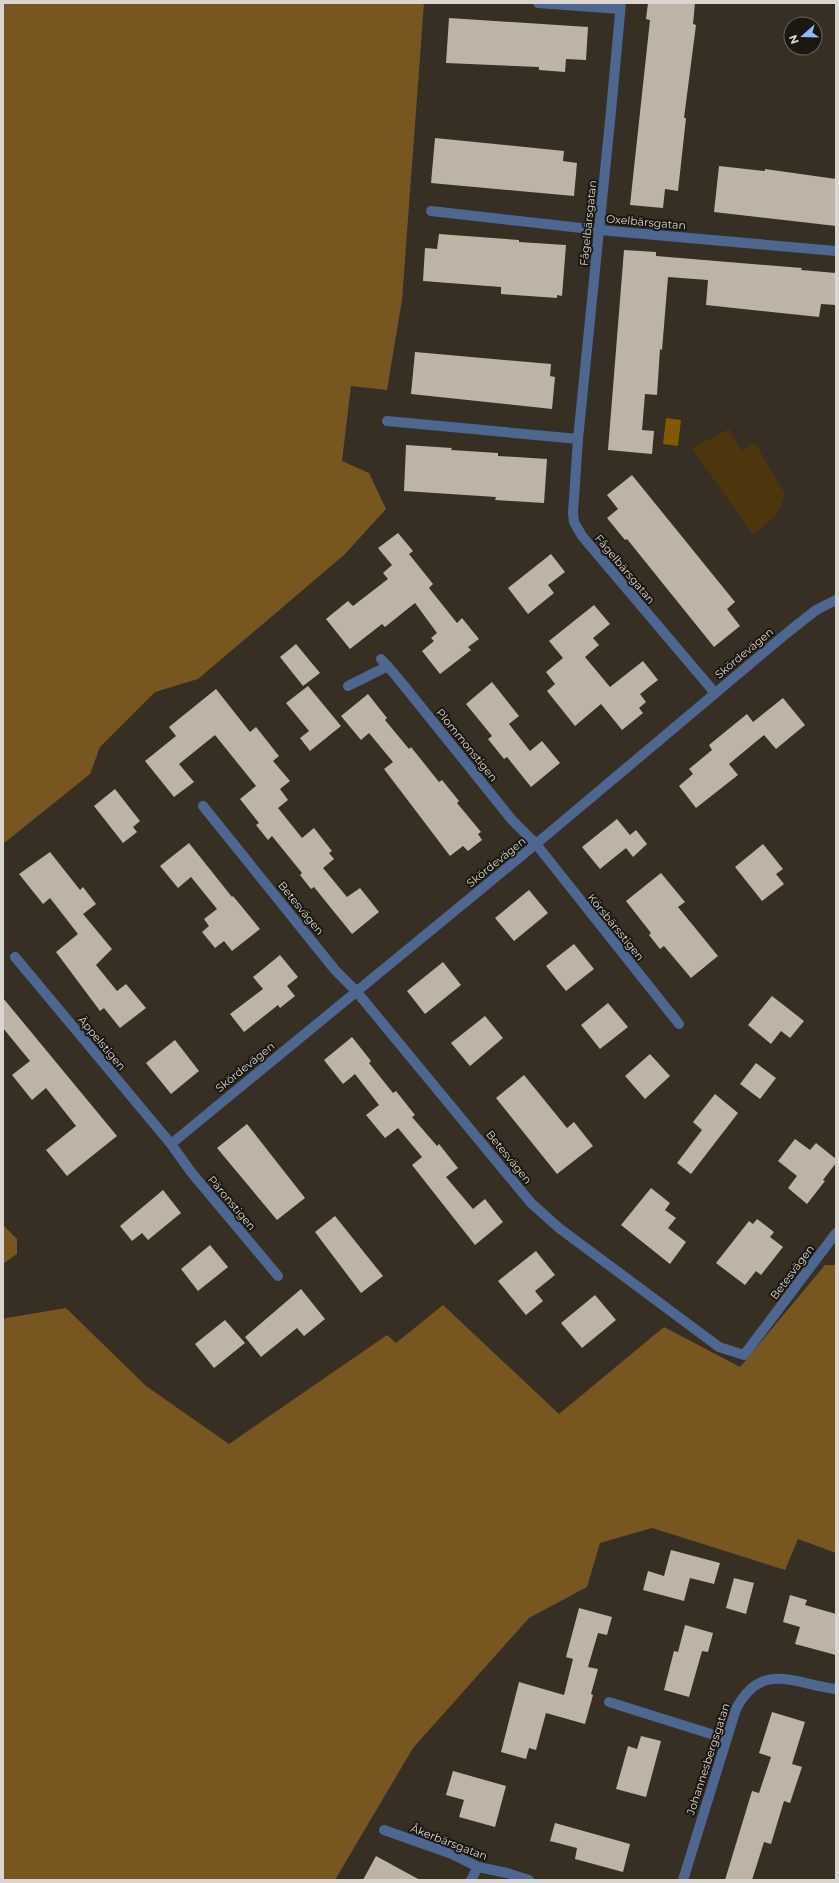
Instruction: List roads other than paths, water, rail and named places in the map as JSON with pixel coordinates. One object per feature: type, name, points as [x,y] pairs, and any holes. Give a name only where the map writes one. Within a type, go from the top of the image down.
[{"type":"street","name":"Fågelbärsgatan","points":[[538,3],[620,6],[578,439],[573,513],[574,522],[582,536],[715,693]]},
{"type":"street","name":"Oxelbärsgatan","points":[[431,211],[599,230],[836,251]]},
{"type":"street","points":[[387,421],[578,439]]},
{"type":"street","name":"Skördevägen","points":[[171,1144],[536,844],[816,610],[836,600]]},
{"type":"street","name":"Plommonstigen","points":[[348,686],[384,663],[512,820],[536,844]]},
{"type":"street","name":"Betesvägen","points":[[203,806],[335,970],[356,991],[531,1203],[559,1228],[719,1347],[744,1355],[836,1233]]},
{"type":"street","name":"Körsbärsstigen","points":[[536,844],[679,1024]]},
{"type":"street","name":"Äppelstigen","points":[[14,957],[171,1144]]},
{"type":"street","name":"Päronstigen","points":[[171,1144],[191,1172],[278,1276]]},
{"type":"street","name":"Johannesbergsgatan","points":[[683,1880],[736,1709],[743,1695],[754,1685],[769,1679],[788,1679],[820,1687],[836,1689]]},
{"type":"street","points":[[609,1702],[727,1739]]},
{"type":"street","name":"Åkerbärsgatan","points":[[384,1830],[452,1854],[478,1867],[507,1873],[529,1880]]},
{"type":"street","points":[[471,1880],[478,1867]]}]
